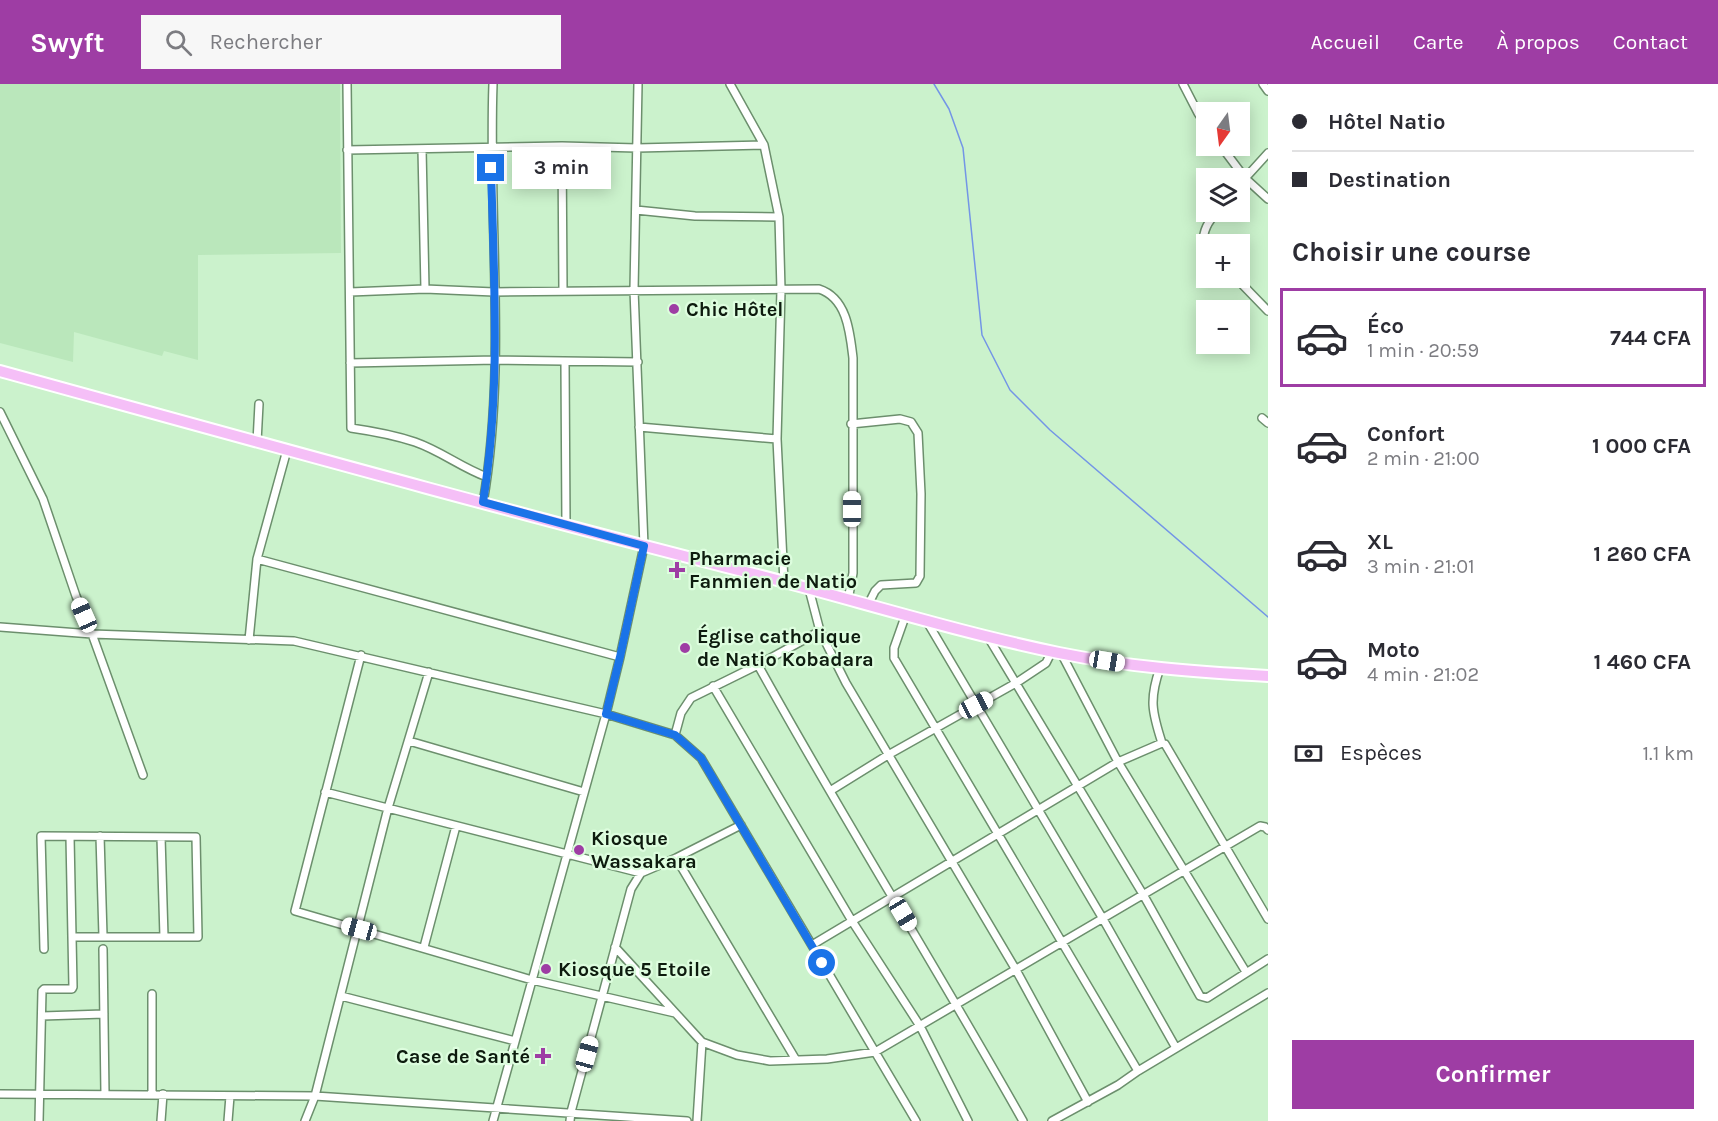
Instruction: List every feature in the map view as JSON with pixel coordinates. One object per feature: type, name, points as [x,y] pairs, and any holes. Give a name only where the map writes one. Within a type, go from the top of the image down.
[{"type":"main road","points":[[0,371],[988,637],[1056,652],[1160,668],[1268,676]]},
{"type":"street","points":[[347,84],[351,428],[416,442],[487,477]]},
{"type":"street","points":[[483,502],[496,360],[490,147],[493,84]]},
{"type":"street","points":[[493,1121],[606,714],[644,546],[634,290],[638,84]]},
{"type":"street","points":[[730,84],[765,145],[779,217],[781,290],[777,439],[784,582]]},
{"type":"street","points":[[1183,84],[1196,111]]},
{"type":"street","points":[[1263,84],[1268,92]]},
{"type":"street","points":[[347,150],[765,145]]},
{"type":"street","points":[[562,146],[563,290]]},
{"type":"street","points":[[422,149],[425,289]]},
{"type":"street","points":[[1250,173],[1268,153]]},
{"type":"street","points":[[1250,183],[1268,200]]},
{"type":"street","points":[[636,210],[695,216],[779,217]]},
{"type":"street","points":[[1246,288],[1268,311]]},
{"type":"street","points":[[350,292],[425,289],[494,292],[819,289],[829,292],[849,325],[853,358],[852,573],[848,600]]},
{"type":"street","points":[[350,363],[496,360],[638,362]]},
{"type":"street","points":[[565,362],[566,525]]},
{"type":"street","points":[[257,442],[259,404]]},
{"type":"street","points":[[0,412],[44,499],[76,596],[143,775]]},
{"type":"street","points":[[851,424],[900,419],[911,422],[918,433],[922,559],[920,576],[916,583],[881,585],[868,605]]},
{"type":"street","points":[[639,427],[777,439]]},
{"type":"street","points":[[249,640],[257,559],[287,450]]},
{"type":"street","points":[[257,559],[620,657]]},
{"type":"street","points":[[809,589],[820,631],[846,683],[1016,970],[1088,1102]]},
{"type":"street","points":[[906,614],[894,648],[894,658],[1138,1071]]},
{"type":"street","points":[[926,620],[1103,919],[1176,1048]]},
{"type":"street","points":[[0,627],[92,634],[294,640],[606,714],[675,735],[701,758],[916,1121]]},
{"type":"street","points":[[675,735],[681,713],[691,698],[820,631]]},
{"type":"street","points":[[988,637],[1144,896],[1200,996],[1207,998],[1268,959]]},
{"type":"street","points":[[830,791],[888,755],[1016,683],[1046,663],[1056,652],[1118,762],[1246,972]]},
{"type":"street","points":[[361,655],[295,911],[532,980],[675,1013]]},
{"type":"street","points":[[758,665],[1023,1121]]},
{"type":"street","points":[[1160,668],[1153,689],[1153,715],[1162,743],[1165,744],[1268,919]]},
{"type":"street","points":[[305,1121],[315,1096],[388,808],[429,672]]},
{"type":"street","points":[[713,686],[852,921],[920,1026],[968,1121]]},
{"type":"street","points":[[409,741],[584,792]]},
{"type":"street","points":[[812,945],[1038,812],[1118,762],[1162,743]]},
{"type":"street","points":[[325,792],[641,873]]},
{"type":"street","points":[[570,1121],[631,889],[641,873],[741,825]]},
{"type":"street","points":[[424,947],[456,826]]},
{"type":"street","points":[[615,947],[702,1042],[737,1055],[770,1061],[826,1059],[875,1052],[1260,826],[1268,830]]},
{"type":"street","points":[[44,949],[41,836],[196,837],[198,937],[73,937]]},
{"type":"street","points":[[100,836],[103,936]]},
{"type":"street","points":[[39,1121],[44,988],[72,989],[73,987],[70,837]]},
{"type":"street","points":[[161,837],[164,937]]},
{"type":"street","points":[[676,858],[796,1060]]},
{"type":"street","points":[[103,949],[105,1094]]},
{"type":"street","points":[[1052,1121],[1088,1102],[1268,993]]},
{"type":"street","points":[[152,994],[152,1094]]},
{"type":"street","points":[[341,996],[515,1041]]},
{"type":"street","points":[[42,1016],[104,1014]]},
{"type":"street","points":[[697,1121],[702,1042]]},
{"type":"street","points":[[0,1094],[315,1096],[687,1121]]},
{"type":"street","points":[[161,1121],[163,1094]]},
{"type":"street","points":[[228,1121],[230,1096]]},
{"type":"shaded area","points":[[0,84],[340,84],[341,253],[198,255],[198,360],[164,351],[162,356],[74,332],[73,362],[0,343]]},
{"type":"waterway","points":[[934,84],[949,109],[963,148],[982,335],[1010,390],[1050,430],[1268,617]]},
{"type":"place","name":"Chic Hôtel","points":[[674,309]]},
{"type":"place","name":"Pharmacie Fanmien de Natio","points":[[677,570]]},
{"type":"place","name":"Église catholique de Natio Kobadara","points":[[685,648]]},
{"type":"place","name":"Kiosque Wassakara","points":[[579,850]]},
{"type":"place","name":"Kiosque 5 Etoile","points":[[546,969]]},
{"type":"place","name":"Case de Santé","points":[[543,1056]]},
{"type":"route","points":[[491,168],[496,360],[483,502],[644,546],[606,714],[675,735],[701,758],[822,963]]}]
